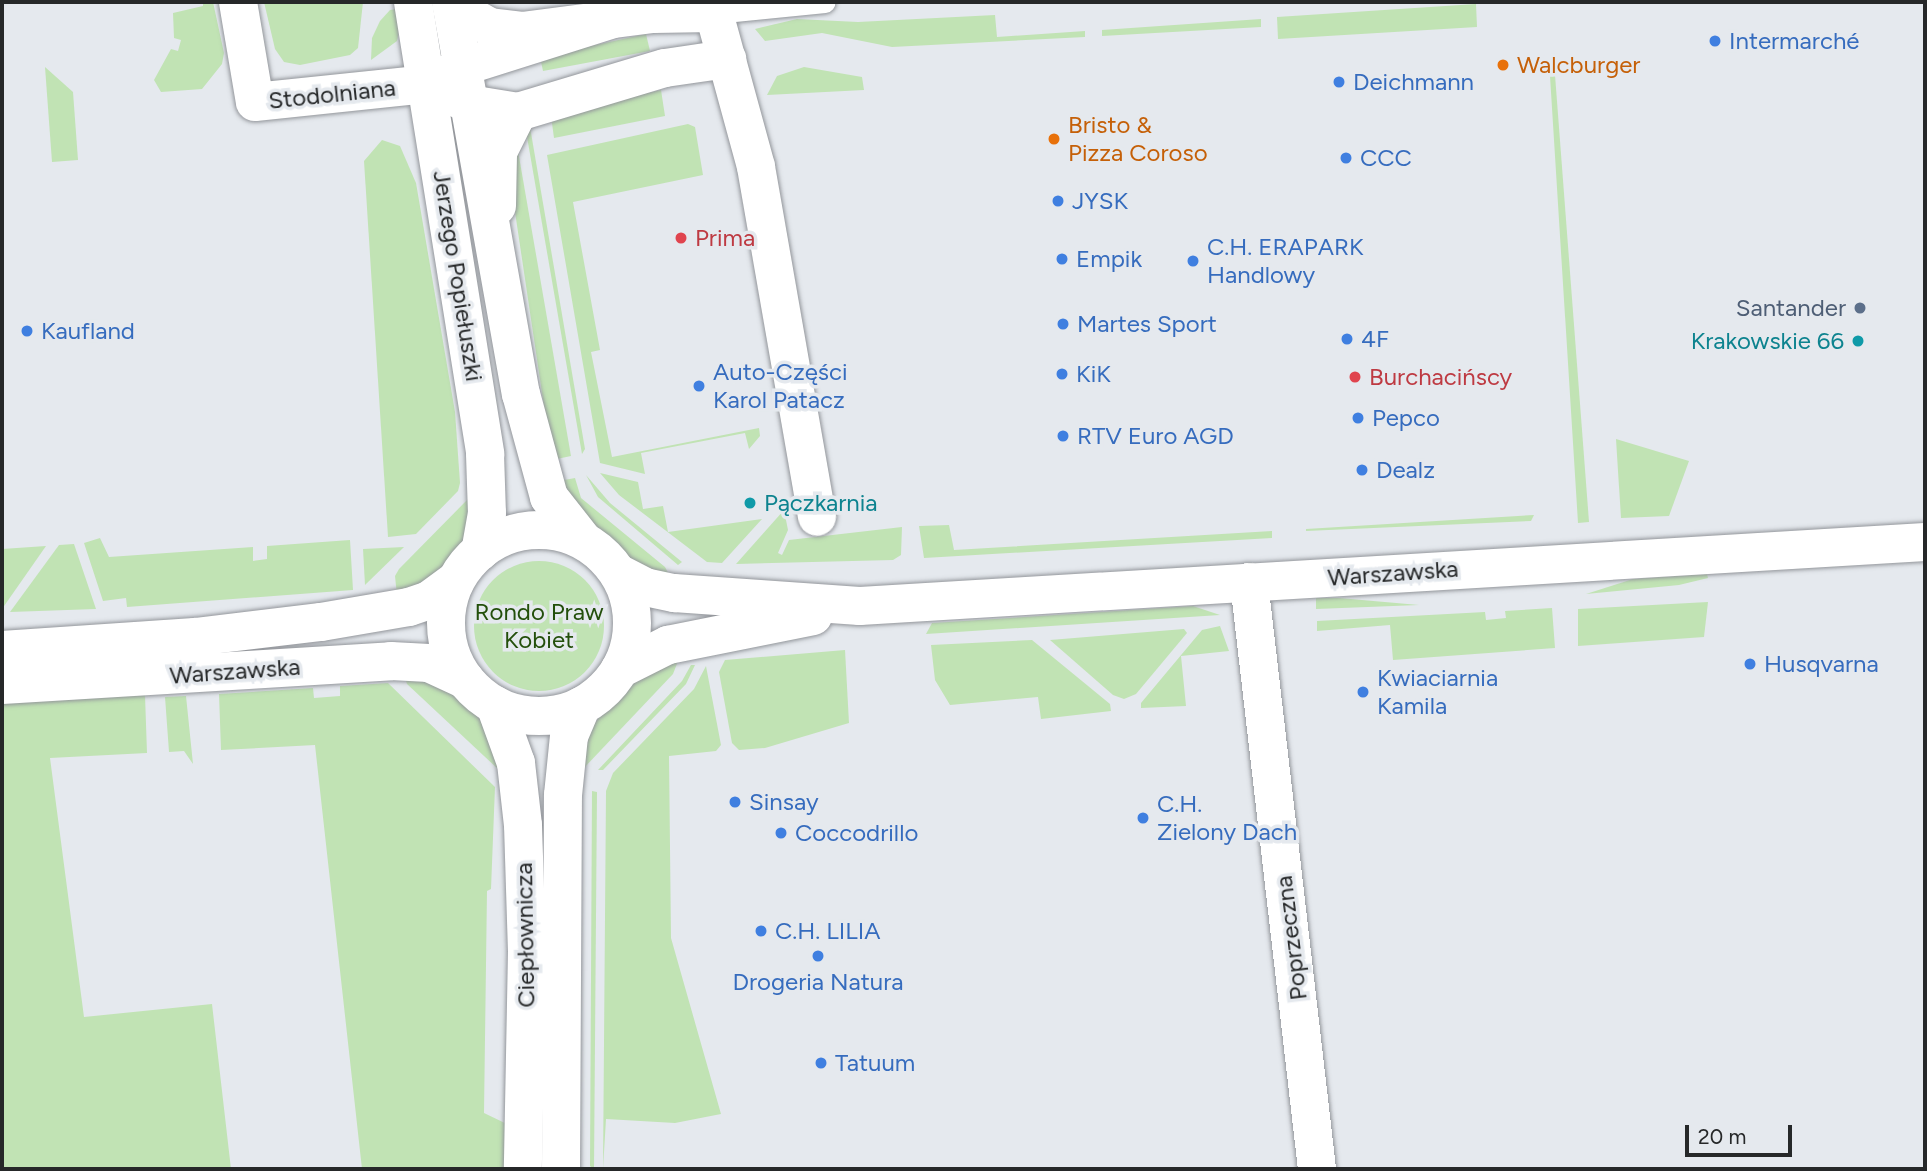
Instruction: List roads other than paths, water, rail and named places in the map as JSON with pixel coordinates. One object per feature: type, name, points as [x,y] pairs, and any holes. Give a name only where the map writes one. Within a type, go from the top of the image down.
[{"type":"street","name":"Stodolniana","points":[[238,2],[255,102],[426,84]]},
{"type":"street","name":"Jerzego Popiełuszki","points":[[413,2],[485,454],[487,513],[480,551]]},
{"type":"street","name":"Jerzego Popiełuszki","points":[[452,4],[521,394],[549,497],[583,540]]},
{"type":"street","points":[[452,4],[471,19],[503,30],[712,7],[756,167],[817,517]]},
{"type":"street","points":[[426,84],[462,67],[610,20]]},
{"type":"street","points":[[426,84],[469,104],[518,112],[665,68],[727,59]]},
{"type":"street","name":"Jerzego Popiełuszki","points":[[503,304],[498,152],[518,112]]},
{"type":"street","points":[[530,530],[566,533],[583,540],[618,573],[627,590],[632,626],[620,669],[582,706],[547,716],[523,714],[495,705],[465,680],[447,641],[447,607],[455,581],[480,551],[495,541],[530,530]]},
{"type":"street","name":"Warszawska","points":[[618,573],[645,587],[683,594],[860,606],[1925,542]]},
{"type":"street","name":"Warszawska","points":[[2,650],[195,637],[321,622],[409,607],[429,600],[455,581]]},
{"type":"street","name":"Poprzeczna","points":[[1249,582],[1317,1169]]},
{"type":"street","name":"Warszawska","points":[[620,669],[668,645],[860,606]]},
{"type":"street","name":"Warszawska","points":[[2,685],[401,661],[429,663],[465,680]]},
{"type":"street","name":"Ciepłownicza","points":[[495,705],[516,763],[523,825],[527,951],[523,1169]]},
{"type":"street","name":"Ciepłownicza","points":[[561,1169],[562,810],[569,736],[582,706]]},
{"type":"lane","points":[[712,7],[824,2]]},
{"type":"place","name":"Intermarché","points":[[1715,41]]},
{"type":"place","name":"Walcburger","points":[[1503,65]]},
{"type":"place","name":"Deichmann","points":[[1339,82]]},
{"type":"place","name":"Bristo & Pizza Coroso","points":[[1054,139]]},
{"type":"place","name":"CCC","points":[[1346,158]]},
{"type":"place","name":"JYSK","points":[[1058,201]]},
{"type":"place","name":"Prima","points":[[681,238]]},
{"type":"place","name":"Empik","points":[[1062,259]]},
{"type":"place","name":"C.H. ERAPARK Handlowy","points":[[1193,261]]},
{"type":"place","name":"Santander","points":[[1860,308]]},
{"type":"place","name":"Martes Sport","points":[[1063,324]]},
{"type":"place","name":"Kaufland","points":[[27,331]]},
{"type":"place","name":"4F","points":[[1347,339]]},
{"type":"place","name":"Krakowskie 66","points":[[1858,341]]},
{"type":"place","name":"KiK","points":[[1062,374]]},
{"type":"place","name":"Burchacińscy","points":[[1355,377]]},
{"type":"place","name":"Auto-Części Karol Patacz","points":[[699,386]]},
{"type":"place","name":"Pepco","points":[[1358,418]]},
{"type":"place","name":"RTV Euro AGD","points":[[1063,436]]},
{"type":"place","name":"Dealz","points":[[1362,470]]},
{"type":"place","name":"Pączkarnia","points":[[750,503]]},
{"type":"place","name":"Husqvarna","points":[[1750,664]]},
{"type":"place","name":"Kwiaciarnia Kamila","points":[[1363,692]]},
{"type":"place","name":"Sinsay","points":[[735,802]]},
{"type":"place","name":"C.H. Zielony Dach","points":[[1143,818]]},
{"type":"place","name":"Coccodrillo","points":[[781,833]]},
{"type":"place","name":"C.H. LILIA","points":[[761,931]]},
{"type":"place","name":"Drogeria Natura","points":[[818,956]]},
{"type":"place","name":"Tatuum","points":[[821,1063]]},
{"type":"park label","name":"Rondo Praw Kobiet","points":[[539,626]]}]
